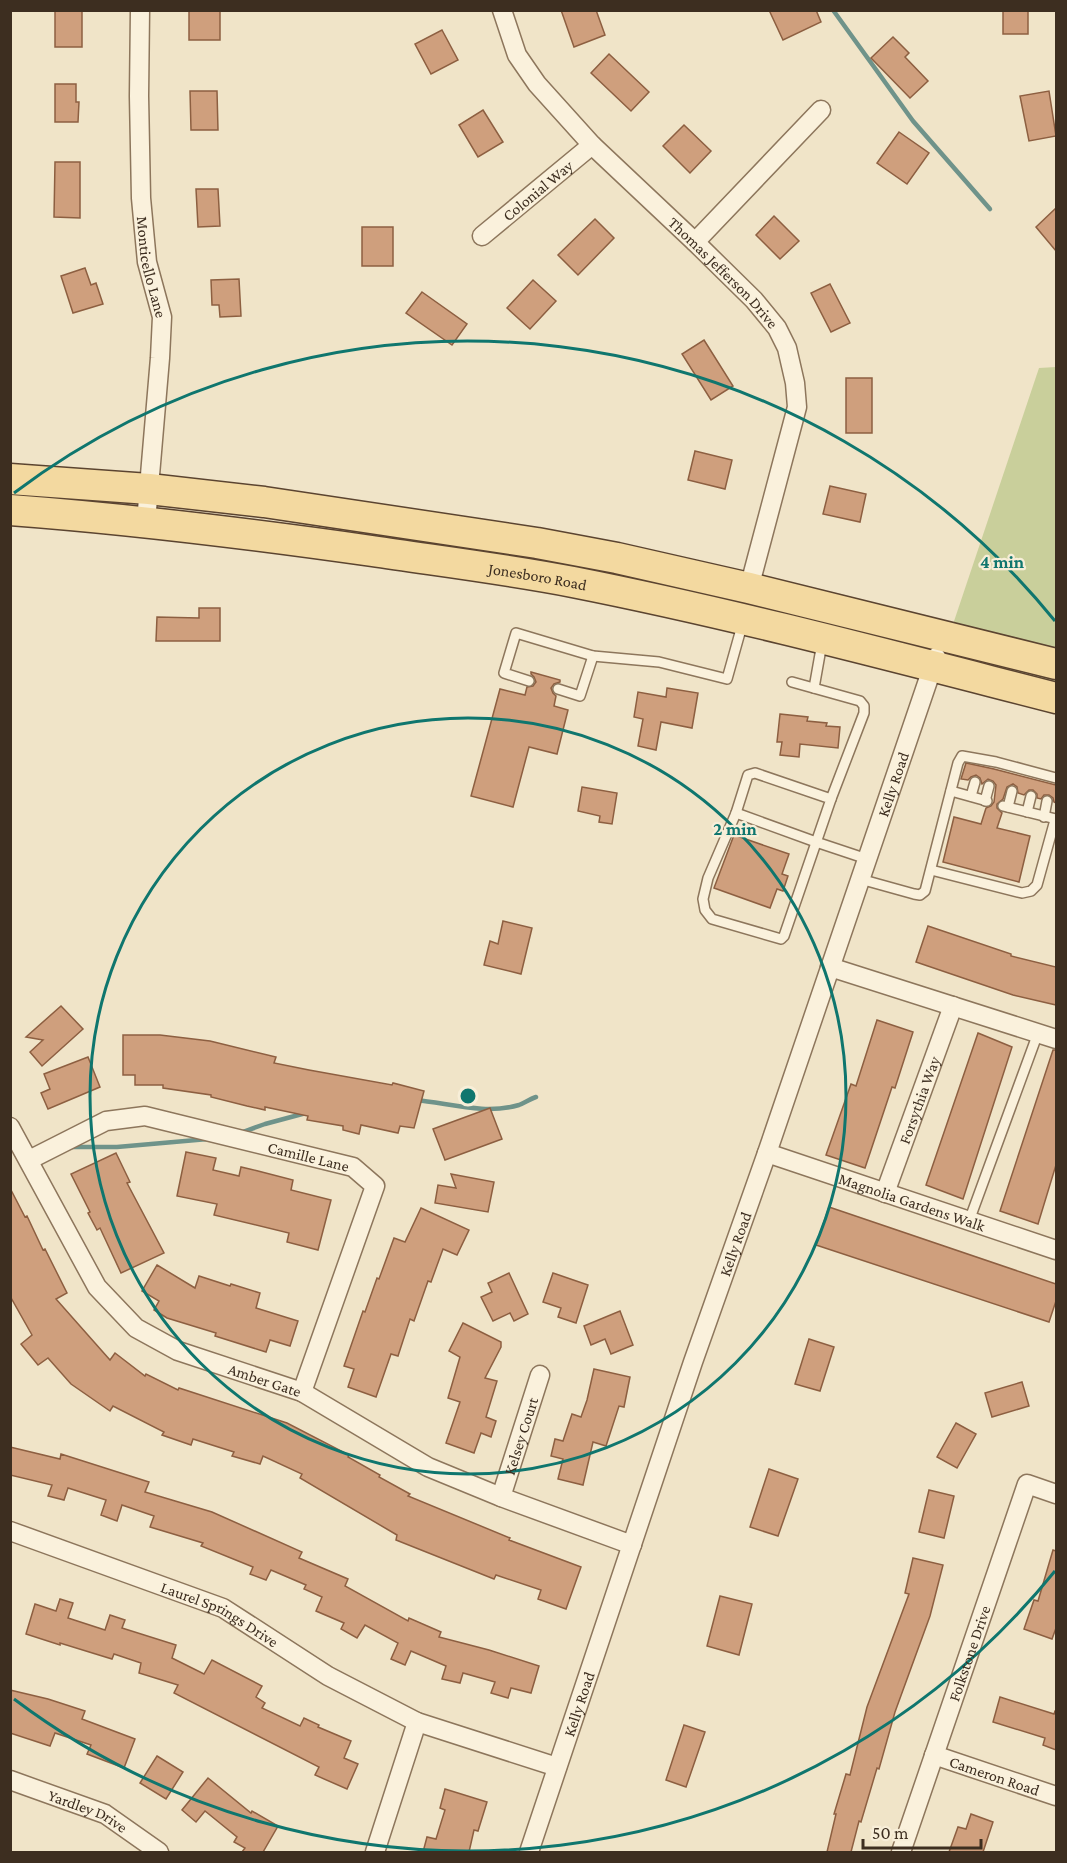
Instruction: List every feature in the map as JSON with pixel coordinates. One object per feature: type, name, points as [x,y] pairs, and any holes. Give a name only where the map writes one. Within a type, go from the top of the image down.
[{"type":"main road","name":"Jonesboro Road","points":[[10,479],[149,489],[264,502],[537,543],[748,588],[1056,664]]},
{"type":"main road","name":"Jonesboro Road","points":[[10,510],[146,522],[469,565],[572,582],[744,620],[1056,698]]},
{"type":"street","name":"Monticello Lane","points":[[140,10],[141,198],[147,262],[162,317],[146,522]]},
{"type":"street","name":"Thomas Jefferson Drive","points":[[502,10],[517,55],[537,84],[592,145],[754,300],[777,328],[787,348],[795,383],[797,407],[748,588]]},
{"type":"street","points":[[695,242],[821,110]]},
{"type":"street","name":"Colonial Way","points":[[482,236],[592,145]]},
{"type":"street","name":"Kelly Road","points":[[529,1852],[707,1322],[943,636]]},
{"type":"street","points":[[830,967],[1056,1040]]},
{"type":"street","name":"Forsythia Way","points":[[885,1193],[954,1006]]},
{"type":"street","name":"Camille Lane","points":[[29,1160],[106,1121],[144,1116],[352,1167],[367,1179],[375,1186],[302,1392]]},
{"type":"street","name":"Amber Gate","points":[[10,1126],[97,1287],[136,1328],[178,1351],[302,1392],[428,1467],[501,1497],[632,1545]]},
{"type":"street","name":"Magnolia Gardens Walk","points":[[767,1153],[1056,1250]]},
{"type":"street","name":"Kelsey Court","points":[[501,1497],[540,1375]]},
{"type":"street","name":"Folkstone Drive","points":[[901,1852],[1027,1484],[1056,1494]]},
{"type":"street","name":"Laurel Springs Drive","points":[[10,1531],[224,1608],[328,1676],[417,1722],[557,1767]]},
{"type":"street","points":[[375,1852],[417,1722]]},
{"type":"street","name":"Cameron Road","points":[[934,1755],[1056,1796]]},
{"type":"street","name":"Yardley Drive","points":[[10,1780],[105,1814],[159,1852]]},
{"type":"lane","points":[[529,681],[504,673],[516,633],[593,656],[659,662],[727,679],[744,620]]},
{"type":"lane","points":[[814,688],[822,640]]},
{"type":"lane","points":[[558,689],[580,696],[593,656]]},
{"type":"lane","points":[[792,682],[860,701],[864,706],[864,713],[831,799],[784,936],[781,939],[712,919],[705,910],[703,899],[708,878],[736,813],[748,775],[755,773],[831,799]]},
{"type":"lane","points":[[860,879],[920,895],[925,891],[958,763],[962,756],[1054,780]]},
{"type":"lane","points":[[971,796],[975,782]]},
{"type":"lane","points":[[951,791],[986,801],[989,786]]},
{"type":"lane","points":[[931,870],[1022,893],[1031,891],[1037,885],[1056,820],[1006,806],[1012,792]]},
{"type":"lane","points":[[1027,812],[1031,796]]},
{"type":"lane","points":[[1044,817],[1047,801]]},
{"type":"lane","points":[[736,813],[867,859]]},
{"type":"lane","points":[[969,1221],[1038,1033]]},
{"type":"green space","points":[[1056,367],[1056,688],[942,657],[1039,368]]},
{"type":"building","points":[[55,10],[82,10],[82,47],[55,47]]},
{"type":"building","points":[[189,10],[220,10],[220,40],[189,40]]},
{"type":"building","points":[[561,10],[596,10],[605,35],[574,47]]},
{"type":"building","points":[[769,10],[816,10],[821,22],[783,40]]},
{"type":"building","points":[[1003,10],[1028,10],[1028,34],[1003,34]]},
{"type":"building","points":[[442,30],[458,60],[431,74],[415,44]]},
{"type":"building","points":[[893,37],[909,53],[905,57],[928,81],[910,98],[871,58]]},
{"type":"building","points":[[609,54],[649,92],[631,111],[591,73]]},
{"type":"building","points":[[55,84],[76,84],[76,102],[79,102],[78,122],[55,122]]},
{"type":"building","points":[[190,91],[217,91],[218,130],[191,130]]},
{"type":"building","points":[[1049,91],[1056,136],[1029,141],[1020,96]]},
{"type":"building","points":[[483,110],[503,142],[478,157],[459,125]]},
{"type":"building","points":[[684,125],[711,151],[690,173],[663,146]]},
{"type":"building","points":[[899,132],[929,153],[907,184],[877,163]]},
{"type":"building","points":[[55,162],[80,162],[80,218],[54,217]]},
{"type":"building","points":[[196,189],[218,189],[220,226],[198,227]]},
{"type":"building","points":[[1056,208],[1056,251],[1036,227]]},
{"type":"building","points":[[774,216],[799,241],[780,259],[756,235]]},
{"type":"building","points":[[595,219],[614,238],[578,275],[558,255]]},
{"type":"building","points":[[362,227],[393,227],[393,266],[362,266]]},
{"type":"building","points":[[85,268],[91,285],[96,283],[103,304],[73,313],[61,276]]},
{"type":"building","points":[[239,279],[241,316],[220,317],[219,305],[212,305],[211,280]]},
{"type":"building","points":[[533,280],[556,301],[530,329],[507,308]]},
{"type":"building","points":[[830,284],[850,323],[831,332],[811,293]]},
{"type":"building","points":[[422,292],[467,324],[452,345],[406,313]]},
{"type":"building","points":[[704,340],[733,386],[711,400],[682,354]]},
{"type":"building","points":[[846,378],[872,378],[872,433],[846,433]]},
{"type":"building","points":[[695,451],[732,460],[725,489],[688,480]]},
{"type":"building","points":[[830,486],[866,494],[860,522],[823,514]]},
{"type":"building","points":[[199,608],[220,608],[220,641],[156,641],[157,617],[199,618]]},
{"type":"building","points":[[531,672],[560,680],[551,688],[556,696],[554,706],[568,710],[557,754],[529,747],[513,807],[471,796],[500,689],[525,695],[527,687],[533,686],[536,682]]},
{"type":"building","points":[[667,688],[698,693],[692,728],[661,722],[656,750],[638,746],[643,719],[634,717],[638,692],[666,697]]},
{"type":"building","points":[[780,714],[808,717],[807,721],[840,727],[838,748],[800,744],[799,757],[780,755],[782,742],[777,742]]},
{"type":"building","points":[[966,763],[1056,785],[1056,803],[1049,795],[1044,795],[1041,799],[1037,798],[1033,790],[1029,790],[1024,795],[1018,793],[1017,787],[1013,784],[1007,787],[1003,799],[997,804],[997,808],[1002,813],[997,828],[1030,836],[1019,882],[943,862],[954,817],[981,824],[986,808],[994,802],[996,785],[993,781],[988,779],[982,784],[976,775],[968,780],[961,779]]},
{"type":"building","points":[[582,787],[617,793],[612,824],[599,822],[600,816],[578,811]]},
{"type":"building","points":[[734,835],[789,854],[782,874],[788,876],[783,891],[777,889],[770,908],[714,888]]},
{"type":"building","points":[[503,921],[532,928],[521,974],[484,965],[490,941],[498,944]]},
{"type":"building","points":[[928,926],[1011,954],[1011,956],[1056,967],[1056,1005],[1013,995],[916,962]]},
{"type":"building","points":[[61,1006],[83,1029],[42,1066],[30,1052],[43,1040],[26,1037]]},
{"type":"building","points":[[877,1020],[913,1032],[865,1168],[826,1155],[851,1084],[856,1086]]},
{"type":"building","points":[[978,1033],[1012,1047],[963,1199],[926,1185]]},
{"type":"building","points":[[123,1035],[160,1035],[210,1041],[276,1057],[274,1063],[392,1085],[393,1083],[424,1091],[414,1128],[400,1126],[398,1133],[361,1125],[359,1134],[343,1130],[343,1126],[307,1120],[308,1116],[265,1107],[265,1110],[211,1097],[211,1095],[163,1088],[163,1085],[135,1085],[135,1075],[123,1075]]},
{"type":"building","points":[[1053,1050],[1056,1050],[1056,1165],[1038,1224],[1000,1211]]},
{"type":"building","points":[[88,1057],[100,1087],[48,1109],[41,1093],[50,1089],[44,1074]]},
{"type":"building","points":[[490,1108],[502,1139],[445,1160],[433,1129]]},
{"type":"building","points":[[186,1152],[216,1158],[213,1170],[239,1176],[241,1167],[258,1171],[293,1180],[291,1190],[331,1200],[318,1250],[287,1242],[289,1233],[214,1215],[217,1204],[177,1196]]},
{"type":"building","points":[[116,1153],[130,1182],[127,1183],[164,1253],[121,1273],[100,1228],[97,1230],[88,1213],[90,1212],[71,1174]]},
{"type":"building","points":[[451,1174],[494,1182],[488,1212],[435,1203],[438,1185],[456,1188]]},
{"type":"building","points":[[10,1188],[67,1293],[56,1299],[110,1360],[115,1353],[145,1376],[146,1374],[178,1390],[179,1388],[287,1423],[349,1455],[348,1457],[380,1475],[379,1477],[410,1494],[408,1496],[510,1538],[509,1540],[581,1567],[566,1609],[538,1599],[541,1590],[496,1575],[494,1579],[396,1540],[397,1535],[300,1478],[302,1474],[263,1456],[260,1464],[232,1456],[234,1452],[193,1439],[191,1445],[162,1435],[164,1432],[113,1406],[110,1411],[71,1384],[48,1358],[38,1365],[21,1344],[32,1335],[10,1296]]},
{"type":"building","points":[[829,1207],[1056,1284],[1056,1301],[1049,1322],[816,1245]]},
{"type":"building","points":[[421,1208],[469,1230],[457,1255],[443,1249],[431,1282],[428,1281],[414,1321],[410,1319],[398,1356],[391,1354],[376,1397],[348,1387],[354,1369],[344,1366],[363,1311],[365,1312],[394,1238],[405,1242]]},
{"type":"building","points":[[157,1265],[195,1288],[199,1276],[260,1293],[256,1308],[298,1321],[290,1346],[270,1340],[266,1352],[167,1318],[154,1310],[159,1301],[142,1291]]},
{"type":"building","points":[[509,1273],[528,1314],[514,1321],[510,1313],[493,1321],[481,1297],[492,1292],[488,1283]]},
{"type":"building","points":[[553,1273],[588,1285],[576,1323],[558,1317],[561,1308],[543,1302]]},
{"type":"building","points":[[620,1311],[633,1345],[611,1354],[605,1339],[591,1345],[584,1326]]},
{"type":"building","points":[[463,1323],[501,1342],[501,1347],[485,1378],[497,1381],[486,1417],[496,1421],[491,1437],[481,1433],[474,1453],[446,1443],[460,1402],[448,1398],[460,1357],[449,1351]]},
{"type":"building","points":[[809,1339],[834,1347],[820,1391],[795,1384]]},
{"type":"building","points":[[594,1369],[630,1377],[624,1407],[619,1406],[606,1446],[593,1442],[583,1485],[558,1479],[563,1459],[551,1456],[555,1439],[563,1441],[572,1414],[581,1417]]},
{"type":"building","points":[[1022,1382],[1029,1406],[992,1417],[985,1393]]},
{"type":"building","points":[[956,1423],[976,1434],[957,1468],[937,1457]]},
{"type":"building","points":[[10,1447],[60,1459],[61,1454],[149,1482],[145,1492],[212,1512],[302,1552],[299,1558],[348,1579],[345,1586],[408,1621],[409,1618],[441,1632],[439,1637],[539,1666],[531,1693],[511,1688],[508,1698],[491,1693],[495,1682],[463,1673],[460,1683],[442,1679],[446,1666],[411,1651],[405,1665],[391,1659],[398,1643],[365,1625],[357,1638],[341,1629],[344,1623],[316,1611],[322,1597],[304,1589],[306,1585],[271,1570],[266,1580],[250,1574],[253,1567],[201,1546],[203,1543],[150,1527],[154,1516],[122,1505],[117,1521],[101,1515],[106,1500],[68,1488],[64,1500],[48,1496],[52,1485],[10,1475]]},
{"type":"building","points":[[769,1469],[798,1479],[778,1536],[750,1527]]},
{"type":"building","points":[[929,1490],[954,1496],[944,1538],[919,1532]]},
{"type":"building","points":[[1053,1550],[1056,1551],[1056,1628],[1052,1639],[1024,1629],[1034,1600],[1038,1601]]},
{"type":"building","points":[[913,1558],[943,1565],[930,1616],[895,1712],[879,1769],[877,1768],[861,1822],[859,1821],[851,1852],[827,1852],[836,1814],[834,1814],[846,1774],[850,1775],[867,1707],[909,1594],[905,1593]]},
{"type":"building","points":[[720,1596],[752,1604],[739,1655],[707,1646]]},
{"type":"building","points":[[60,1599],[73,1603],[68,1618],[105,1630],[110,1615],[125,1620],[122,1628],[176,1645],[172,1658],[204,1674],[212,1660],[262,1686],[256,1697],[265,1703],[262,1708],[300,1726],[304,1718],[319,1725],[318,1727],[351,1741],[344,1758],[358,1764],[347,1789],[315,1775],[319,1767],[174,1693],[178,1685],[139,1673],[141,1663],[114,1654],[112,1659],[26,1634],[35,1604],[56,1611]]},
{"type":"building","points":[[10,1690],[85,1711],[82,1719],[135,1739],[124,1768],[87,1754],[91,1745],[55,1733],[50,1746],[10,1733]]},
{"type":"building","points":[[1000,1697],[1054,1714],[1056,1711],[1056,1750],[1043,1745],[1045,1738],[993,1722]]},
{"type":"building","points":[[684,1725],[705,1732],[686,1787],[666,1780]]},
{"type":"building","points":[[157,1756],[183,1772],[166,1799],[140,1783]]},
{"type":"building","points":[[208,1778],[251,1813],[252,1811],[278,1826],[263,1852],[242,1852],[245,1848],[234,1842],[237,1837],[205,1811],[196,1822],[182,1810]]},
{"type":"building","points":[[445,1789],[487,1802],[478,1831],[474,1830],[469,1852],[423,1852],[427,1837],[436,1839],[445,1810],[440,1808]]},
{"type":"building","points":[[971,1814],[993,1822],[983,1852],[949,1852],[958,1827],[966,1829]]},
{"type":"waterway","points":[[833,10],[913,121],[990,209]]},
{"type":"waterway","points":[[415,1100],[493,1109],[519,1105],[536,1097]]},
{"type":"waterway","points":[[240,1133],[306,1113]]},
{"type":"waterway","points":[[70,1147],[117,1147],[208,1139]]}]
